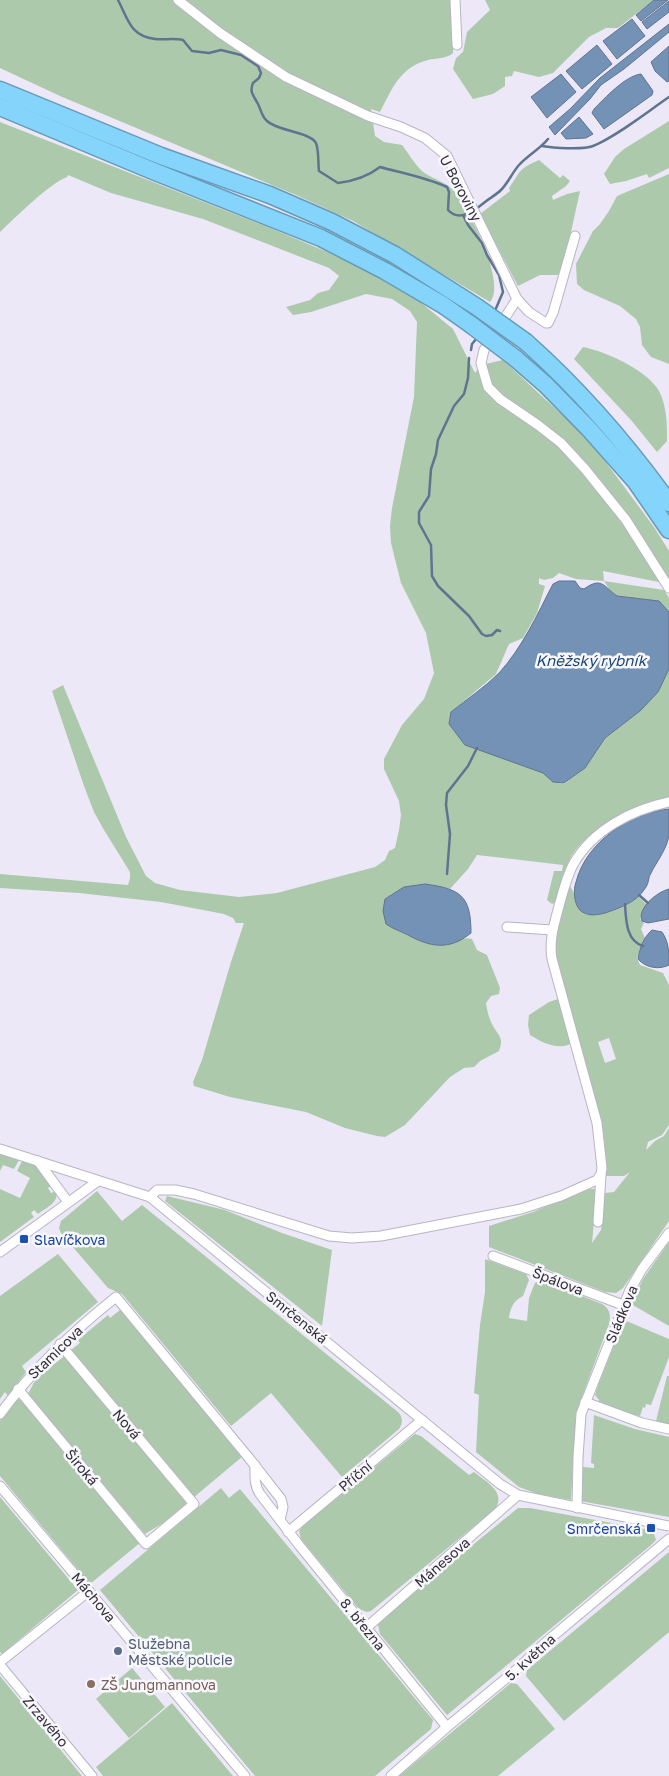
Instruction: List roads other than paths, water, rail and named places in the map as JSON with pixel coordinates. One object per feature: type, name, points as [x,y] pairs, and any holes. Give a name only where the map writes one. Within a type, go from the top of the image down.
[{"type":"highway","points":[[0,90],[160,156],[270,195],[332,222],[395,256],[477,307],[526,342],[560,373],[600,415],[647,472],[669,503]]},
{"type":"highway","points":[[0,107],[144,168],[321,238],[385,270],[444,305],[515,358],[546,384],[636,482],[669,530]]},
{"type":"street","name":"U Boroviny","points":[[178,0],[220,33],[286,77],[368,116],[401,127],[435,145],[447,156],[517,299],[529,312],[546,323],[548,323],[560,294],[575,236]]},
{"type":"street","points":[[456,0],[457,45]]},
{"type":"street","points":[[517,299],[484,350],[481,363],[488,387],[500,399],[538,424],[561,443],[585,469],[626,520],[669,588]]},
{"type":"street","points":[[598,1222],[602,1168],[597,1124],[552,959],[550,947],[552,930],[574,864],[585,847],[611,825],[655,805],[669,802]]},
{"type":"street","points":[[507,927],[552,930]]},
{"type":"street","name":"Smrčenská","points":[[0,1149],[150,1197],[500,1484],[518,1495],[669,1526]]},
{"type":"street","points":[[38,1161],[68,1202]]},
{"type":"street","points":[[150,1197],[157,1190],[175,1190],[194,1194],[329,1236],[352,1238],[381,1236],[521,1209],[561,1196],[597,1180],[601,1174]]},
{"type":"street","points":[[0,1252],[98,1181]]},
{"type":"street","name":"Sládkova","points":[[577,1508],[581,1414],[585,1402],[630,1290],[642,1269],[669,1233]]},
{"type":"street","name":"Špálova","points":[[493,1256],[623,1305]]},
{"type":"street","name":"Stamicova","points":[[0,1414],[18,1389],[60,1344],[116,1297],[255,1465]]},
{"type":"street","name":"Nová","points":[[60,1344],[194,1504],[146,1544]]},
{"type":"street","name":"Široká","points":[[18,1389],[146,1544]]},
{"type":"street","points":[[585,1402],[642,1423],[669,1429]]},
{"type":"street","name":"Příční","points":[[288,1532],[422,1420]]},
{"type":"street","points":[[255,1465],[281,1499],[283,1507],[280,1520]]},
{"type":"street","name":"8. března","points":[[255,1465],[254,1479],[256,1489],[288,1532],[447,1727]]},
{"type":"street","name":"Máchova","points":[[0,1486],[245,1776]]},
{"type":"street","name":"Mánesova","points":[[366,1628],[518,1495]]},
{"type":"street","name":"5. května","points":[[391,1776],[669,1539]]},
{"type":"street","points":[[0,1664],[89,1591]]},
{"type":"street","name":"Zrzavého","points":[[0,1664],[92,1776]]},
{"type":"water","points":[[654,0],[668,0],[641,21],[636,15]]},
{"type":"water","points":[[669,1],[669,12],[647,29],[642,22]]},
{"type":"water","points":[[632,19],[645,36],[617,59],[603,41]]},
{"type":"water","points":[[669,24],[669,32],[624,69],[601,85],[555,135],[549,127],[570,109],[600,78]]},
{"type":"water","points":[[597,45],[612,64],[582,89],[566,71]]},
{"type":"water","points":[[669,46],[669,81],[667,82],[655,71],[651,62]]},
{"type":"water","points":[[561,74],[576,92],[547,118],[531,97]]},
{"type":"water","points":[[641,74],[653,91],[652,95],[604,129],[592,113],[594,109],[622,83]]},
{"type":"water","points":[[579,117],[593,134],[586,138],[566,139],[561,133]]},
{"type":"water","name":"Kněžský rybník","points":[[559,581],[575,581],[580,588],[584,589],[599,583],[606,586],[617,596],[659,601],[669,612],[669,669],[658,692],[640,711],[605,738],[585,768],[564,783],[553,782],[543,773],[465,745],[449,724],[451,712],[499,673],[515,653],[529,631],[553,584]]},
{"type":"water","points":[[669,809],[668,840],[650,875],[647,885],[638,897],[628,904],[605,913],[589,915],[580,910],[576,904],[575,897],[576,882],[589,854],[600,842],[625,823],[639,816]]},
{"type":"water","points":[[425,884],[447,888],[461,896],[469,910],[471,933],[455,943],[439,945],[424,942],[386,924],[383,911],[385,899],[404,887]]},
{"type":"water","points":[[669,889],[669,919],[648,923],[642,921],[642,911],[649,901],[659,893]]},
{"type":"water","points":[[652,930],[662,932],[666,940],[669,965],[653,967],[638,959],[642,943]]},
{"type":"waterway","points":[[118,0],[131,26],[140,34],[155,39],[183,40],[192,51],[209,53],[221,50],[241,55],[258,66],[261,73],[259,78],[253,83],[252,92],[264,118],[278,127],[313,139],[317,146],[319,171],[338,183],[360,178],[380,167],[430,180],[447,187],[449,192],[448,210],[457,215],[467,214],[499,192],[519,165],[548,139]]},
{"type":"waterway","points":[[542,146],[560,148],[593,146],[622,130],[669,97]]},
{"type":"waterway","points":[[463,215],[482,243],[499,275],[503,292],[494,313]]},
{"type":"waterway","points":[[471,350],[472,344],[477,338]]},
{"type":"waterway","points":[[469,358],[468,378],[464,394],[454,406],[438,440],[431,469],[429,496],[419,512],[419,523],[431,545],[432,576],[438,586],[469,616],[482,634],[486,636],[492,635],[497,630],[500,631]]},
{"type":"waterway","points":[[447,874],[450,834],[446,805],[447,793],[468,766],[477,748]]},
{"type":"waterway","points":[[639,895],[648,903]]},
{"type":"waterway","points":[[625,904],[630,935],[633,940],[643,946]]},
{"type":"place","name":"Slavíčkova","points":[[24,1239]]},
{"type":"place","name":"Smrčenská","points":[[651,1528]]},
{"type":"place","name":"Služebna Městské policie","points":[[118,1651]]},
{"type":"place","name":"ZŠ Jungmannova","points":[[91,1684]]}]
